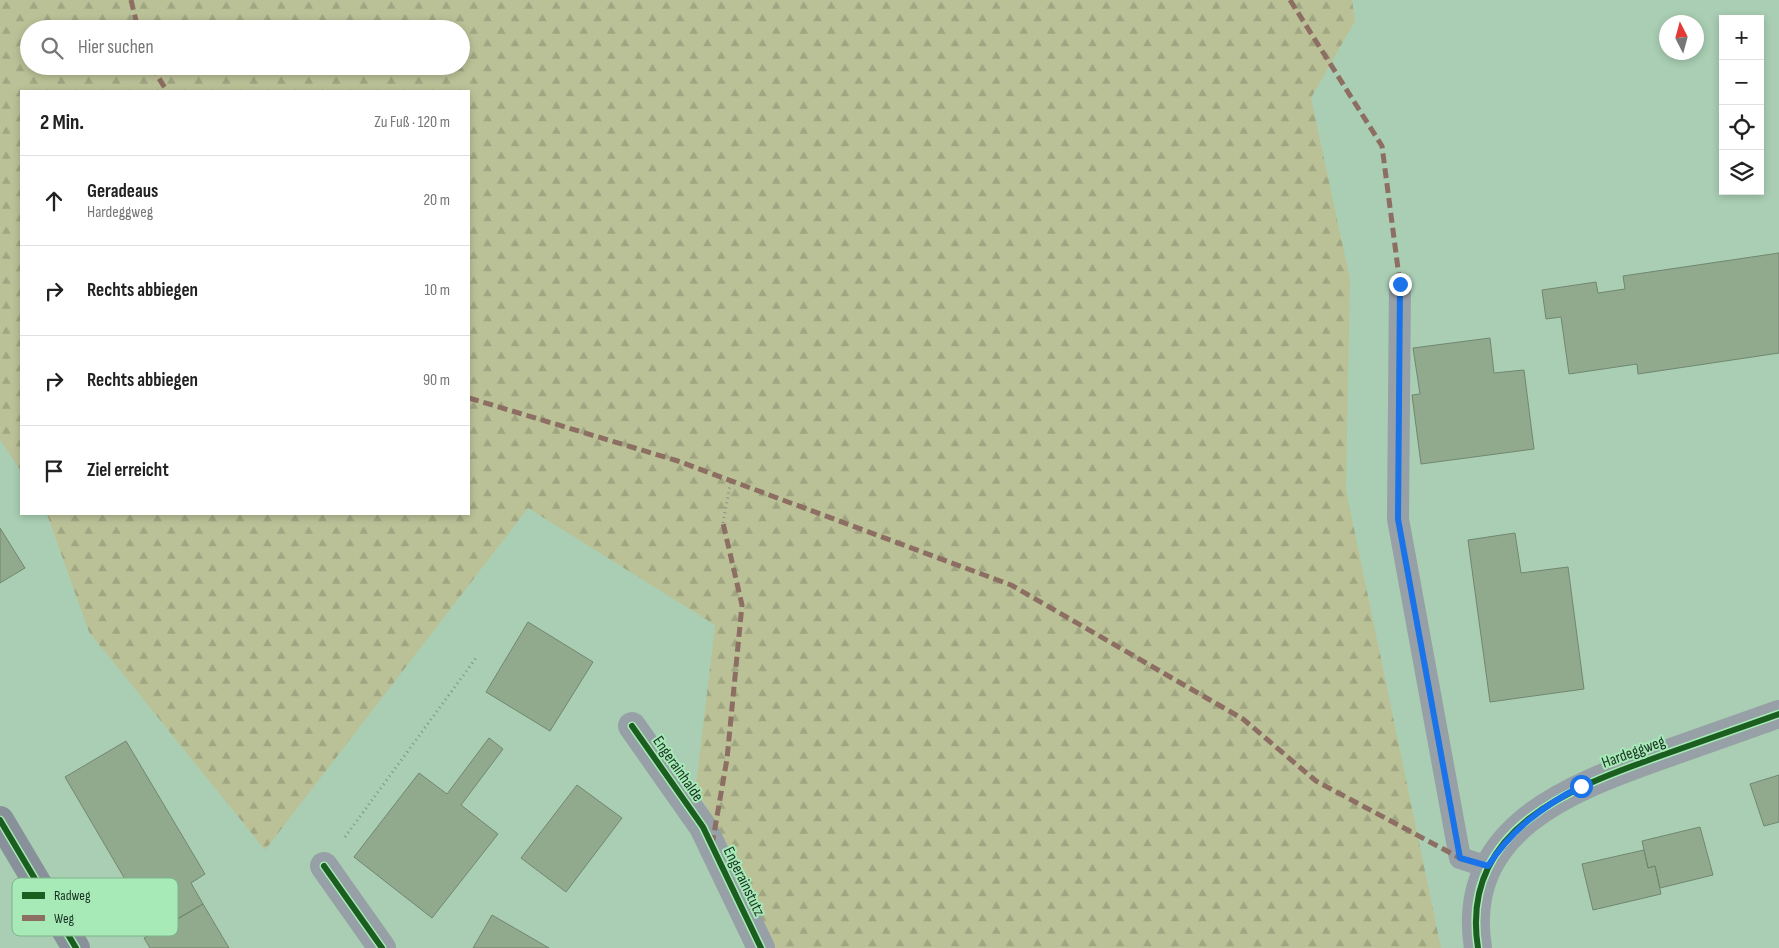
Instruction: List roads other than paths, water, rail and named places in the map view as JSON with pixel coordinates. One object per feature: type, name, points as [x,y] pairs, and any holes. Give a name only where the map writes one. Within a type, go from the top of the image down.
[{"type":"main road","points":[[0,820],[34,878]]},
{"type":"main road","points":[[69,936],[76,948]]},
{"type":"street","name":"Hardeggweg","points":[[1478,948],[1478,903],[1488,866],[1501,846],[1519,826],[1547,804],[1581,786],[1779,714]]},
{"type":"street","name":"Engerainhalde","points":[[632,726],[703,827]]},
{"type":"street","name":"Engerainstutz","points":[[703,827],[762,948]]},
{"type":"street","points":[[324,866],[382,948]]},
{"type":"lane","points":[[1400,284],[1398,519],[1460,858],[1488,866]]}]
